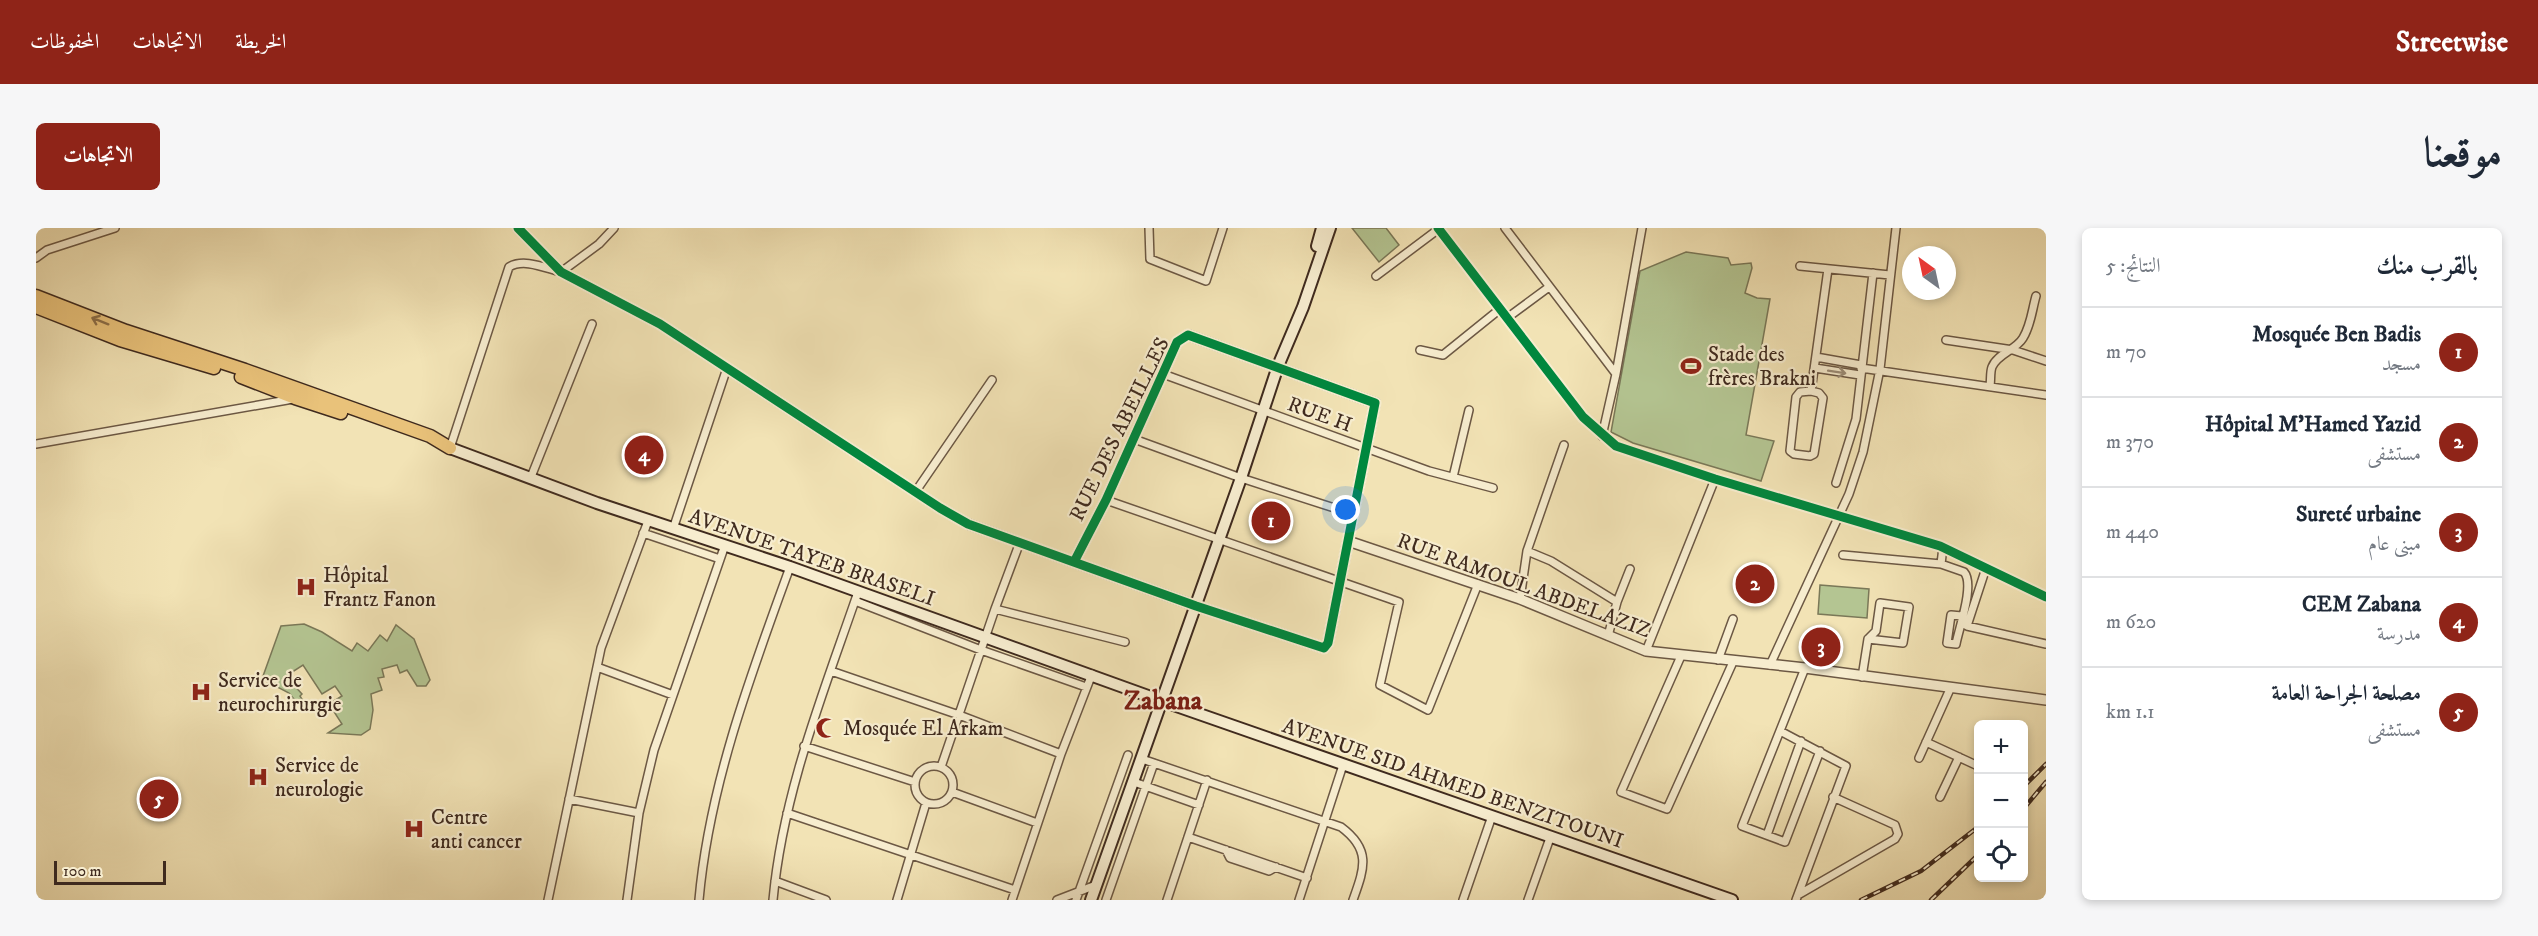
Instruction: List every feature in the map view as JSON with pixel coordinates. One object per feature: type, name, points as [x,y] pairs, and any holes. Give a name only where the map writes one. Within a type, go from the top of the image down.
[{"type":"highway","points":[[38,305],[120,340],[298,394],[450,448]]},
{"type":"main road","points":[[1303,307],[1308,275],[1322,228]]},
{"type":"main road","points":[[1091,900],[1241,478],[1278,366],[1303,307],[1330,228]]},
{"type":"main road","points":[[1303,307],[1318,278],[1336,228]]},
{"type":"main road","name":"AVENUE TAYEB BRASELI","points":[[450,448],[648,521],[790,567],[856,597],[985,637],[1162,701]]},
{"type":"main road","name":"AVENUE SID AHMED BENZITOUNI","points":[[1162,701],[1732,900]]},
{"type":"street","points":[[36,258],[47,250],[115,228]]},
{"type":"street","points":[[518,228],[561,272]]},
{"type":"street","points":[[561,272],[599,244],[614,228]]},
{"type":"street","points":[[1149,228],[1150,259],[1206,281],[1223,228]]},
{"type":"street","points":[[1376,276],[1439,228],[1582,417],[1602,436],[1623,450],[1943,547],[2046,597]]},
{"type":"street","points":[[1505,228],[1616,374]]},
{"type":"street","points":[[1602,436],[1616,374],[1642,228]]},
{"type":"street","points":[[1770,665],[1849,494],[1863,452],[1880,369],[1896,228]]},
{"type":"street","points":[[531,264],[544,253]]},
{"type":"street","points":[[450,448],[509,267],[515,263],[531,264],[561,272],[660,324],[968,524],[1196,606],[1324,648],[1328,644],[1341,582],[1375,403],[1278,366]]},
{"type":"street","points":[[1800,266],[1890,275]]},
{"type":"street","points":[[1811,391],[1828,269]]},
{"type":"street","points":[[1836,483],[1856,419],[1860,369],[1873,273]]},
{"type":"street","points":[[1507,318],[1549,287]]},
{"type":"street","points":[[1990,386],[1992,367],[1997,360],[2013,350],[2022,340],[2029,325],[2036,296]]},
{"type":"street","points":[[1420,350],[1443,355],[1500,309]]},
{"type":"street","points":[[531,477],[592,324]]},
{"type":"street","name":"RUE DES ABEILLES","points":[[1074,562],[1107,500],[1177,342],[1188,334],[1278,366]]},
{"type":"street","points":[[1946,340],[2013,350],[2046,362]]},
{"type":"street","points":[[1816,357],[1860,369]]},
{"type":"street","points":[[673,529],[727,368]]},
{"type":"street","points":[[1815,368],[1880,369],[2046,395]]},
{"type":"street","name":"RUE H","points":[[1163,374],[1366,449],[1493,488]]},
{"type":"street","points":[[916,491],[992,380]]},
{"type":"street","points":[[1811,391],[1819,393],[1823,398],[1814,454],[1810,456],[1794,454],[1790,451],[1796,397],[1800,392],[1811,391]]},
{"type":"street","points":[[36,444],[298,394]]},
{"type":"street","points":[[1453,477],[1469,410]]},
{"type":"street","points":[[1134,439],[1241,478],[1353,514]]},
{"type":"street","points":[[1520,599],[1527,551],[1564,445]]},
{"type":"street","points":[[1646,651],[1715,479]]},
{"type":"street","points":[[1107,500],[1400,602],[1380,685],[1428,710],[1478,584]]},
{"type":"street","points":[[549,900],[597,667],[611,616],[648,521]]},
{"type":"street","points":[[643,533],[720,559]]},
{"type":"street","name":"RUE RAMOUL ABDELAZIZ","points":[[1348,541],[1520,599],[1646,651],[1805,668],[2046,700]]},
{"type":"street","points":[[941,767],[1020,543]]},
{"type":"street","points":[[627,900],[639,813],[654,750],[725,545]]},
{"type":"street","points":[[1941,564],[1943,547]]},
{"type":"street","points":[[1527,551],[1551,561],[1617,602]]},
{"type":"street","points":[[1843,555],[1941,564],[1959,569],[1967,576],[1969,586],[1962,616]]},
{"type":"street","points":[[699,900],[705,848],[729,749],[790,567]]},
{"type":"street","points":[[1986,568],[1967,626],[2046,644]]},
{"type":"street","points":[[1608,636],[1617,602],[1630,569]]},
{"type":"street","points":[[773,900],[777,860],[804,746],[856,597],[981,650],[1086,687]]},
{"type":"street","points":[[1862,677],[1868,639],[1876,631],[1881,603],[1908,607],[1903,644],[1868,639]]},
{"type":"street","points":[[995,609],[1125,642]]},
{"type":"street","points":[[1718,660],[1733,619]]},
{"type":"street","points":[[1681,656],[1622,792],[1667,809],[1733,662]]},
{"type":"street","points":[[597,667],[673,694]]},
{"type":"street","points":[[1805,668],[1742,826],[1785,842],[1820,751]]},
{"type":"street","points":[[831,671],[959,715],[1061,754]]},
{"type":"street","points":[[1012,900],[1061,754],[1092,674]]},
{"type":"street","points":[[1918,758],[1951,687]]},
{"type":"street","points":[[1780,731],[1846,766],[1797,897]]},
{"type":"street","points":[[1767,835],[1801,741]]},
{"type":"street","points":[[1926,742],[1974,764]]},
{"type":"street","points":[[804,746],[915,782]]},
{"type":"street","points":[[1077,897],[1128,755]]},
{"type":"street","points":[[1940,797],[1959,757]]},
{"type":"street","points":[[1142,759],[1326,821],[1347,831],[1362,853],[1365,866],[1353,900]]},
{"type":"street","points":[[1106,900],[1154,763]]},
{"type":"street","points":[[1299,900],[1343,765]]},
{"type":"street","points":[[928,767],[941,767],[950,774],[954,786],[952,792],[942,803],[926,803],[917,794],[915,782],[918,775],[928,767]]},
{"type":"street","points":[[1167,900],[1207,780]]},
{"type":"street","points":[[1134,782],[1199,805]]},
{"type":"street","points":[[952,792],[1037,823]]},
{"type":"street","points":[[1797,897],[1895,838],[1898,834],[1895,825],[1833,797]]},
{"type":"street","points":[[569,799],[639,813]]},
{"type":"street","points":[[897,900],[926,803]]},
{"type":"street","points":[[787,813],[1015,890]]},
{"type":"street","points":[[1463,900],[1492,816]]},
{"type":"street","points":[[1188,837],[1307,878]]},
{"type":"street","points":[[1528,900],[1550,838]]},
{"type":"street","points":[[775,881],[826,900]]},
{"type":"street","points":[[1057,900],[1077,897],[1096,885]]},
{"type":"green space","points":[[1352,228],[1386,228],[1399,245],[1379,262]]},
{"type":"green space","name":"Stade des frères Brakni","points":[[1686,252],[1728,258],[1731,265],[1751,263],[1752,268],[1745,293],[1757,298],[1770,299],[1746,435],[1774,441],[1761,481],[1633,443],[1611,432],[1640,271]]},
{"type":"green space","points":[[1820,585],[1869,589],[1867,618],[1818,614]]},
{"type":"green space","points":[[304,624],[322,632],[352,651],[357,643],[368,651],[380,635],[387,641],[396,625],[414,639],[430,680],[426,686],[417,686],[407,670],[400,673],[397,665],[382,669],[384,677],[378,678],[382,690],[371,694],[373,710],[370,729],[361,735],[328,733],[342,724],[329,704],[342,696],[335,686],[322,694],[303,665],[289,674],[293,680],[291,682],[302,694],[300,696],[303,701],[298,704],[289,693],[262,679],[281,626]]},
{"type":"railway","points":[[2028,782],[2046,764]]},
{"type":"railway","points":[[2028,803],[2046,782]]},
{"type":"railway","points":[[1861,900],[1921,871],[1977,828]]},
{"type":"railway","points":[[1931,900],[1974,859]]},
{"type":"cycle path","points":[[518,228],[561,272],[660,324],[940,508],[968,524],[1196,606],[1324,648],[1328,643],[1375,403],[1188,335],[1177,342],[1106,500],[1074,562]]},
{"type":"cycle path","points":[[1438,228],[1583,417],[1616,446],[1715,479],[1940,546],[2046,597]]},
{"type":"place","name":"Stade des frères Brakni","points":[[1691,366]]},
{"type":"place","name":"CEM Zabana","points":[[644,455]]},
{"type":"place","name":"Mosquée Ben Badis","points":[[1271,521]]},
{"type":"place","name":"Hôpital M'Hamed Yazid","points":[[1755,584]]},
{"type":"place","name":"Hôpital Frantz Fanon","points":[[306,587]]},
{"type":"place","name":"Sureté urbaine","points":[[1821,647]]},
{"type":"place","name":"Service de neurochirurgie","points":[[201,692]]},
{"type":"place","name":"Mosquée El Arkam","points":[[826,728]]},
{"type":"place","name":"Service de neurologie","points":[[258,777]]},
{"type":"place","name":"مصلحة الجراحة العامة","points":[[159,799]]},
{"type":"place","name":"Centre anti cancer","points":[[414,829]]},
{"type":"district","name":"Zabana","points":[[1163,700]]}]
